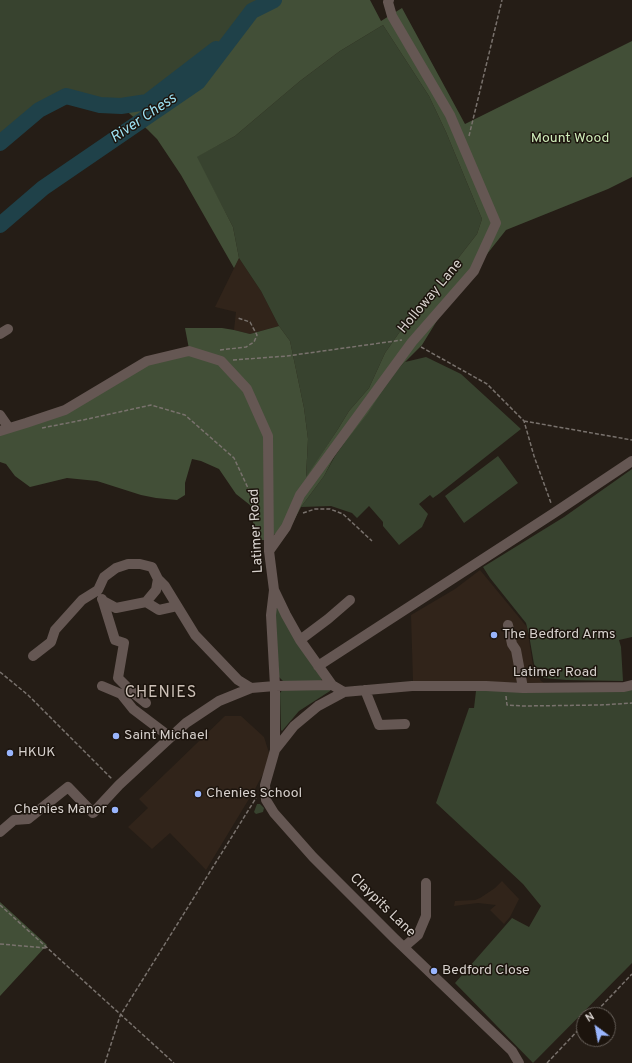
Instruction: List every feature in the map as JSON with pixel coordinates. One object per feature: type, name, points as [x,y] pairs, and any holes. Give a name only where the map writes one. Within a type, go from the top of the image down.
[{"type":"street","name":"Holloway Lane","points":[[269,551],[286,527],[300,495],[412,342],[474,271],[496,223],[450,115],[392,16],[388,2],[389,0]]},
{"type":"street","name":"Latimer Road","points":[[5,429],[64,410],[147,361],[189,351],[221,361],[247,389],[268,436],[269,551],[274,590],[300,640],[332,685],[344,692],[412,686],[486,686],[523,688],[624,687],[632,685]]},
{"type":"street","points":[[0,415],[5,429]]},
{"type":"street","points":[[318,666],[632,461]]},
{"type":"street","points":[[33,656],[51,642],[55,630],[82,600],[98,590],[104,577],[116,568],[128,564],[140,564],[152,567],[158,579],[195,635],[238,680],[251,688]]},
{"type":"street","points":[[103,601],[116,608],[146,602],[156,590],[158,579]]},
{"type":"street","points":[[98,590],[115,640],[124,643],[118,678],[146,703]]},
{"type":"street","name":"Claypits Lane","points":[[274,590],[271,615],[275,686],[275,750],[265,785],[266,800],[274,813],[313,857],[512,1051],[519,1063]]},
{"type":"street","points":[[300,640],[350,600]]},
{"type":"street","points":[[146,602],[160,610],[177,606]]},
{"type":"street","points":[[508,625],[512,644],[516,650],[523,688]]},
{"type":"street","points":[[0,832],[14,820],[28,819],[68,787],[93,813],[119,785],[170,737],[186,723],[219,701],[251,688],[332,685]]},
{"type":"street","points":[[102,686],[121,694],[133,709],[170,737]]},
{"type":"street","points":[[365,690],[379,725],[405,724]]},
{"type":"street","name":"Claypits Lane","points":[[275,750],[294,726],[318,706],[344,692]]},
{"type":"street","points":[[404,947],[418,935],[426,916],[426,883]]},
{"type":"path","points":[[469,136],[502,0]]},
{"type":"path","points":[[217,350],[246,347],[254,342],[257,335],[250,322],[238,318]]},
{"type":"path","points":[[221,361],[287,356],[408,340],[487,384],[524,421],[534,456],[554,513]]},
{"type":"path","points":[[38,429],[151,405],[185,416],[234,458],[255,503],[260,525]]},
{"type":"path","points":[[524,421],[632,440]]},
{"type":"path","points":[[303,512],[315,509],[330,509],[343,514],[372,541]]},
{"type":"path","points":[[0,672],[28,695],[119,785]]},
{"type":"path","points":[[507,687],[507,705],[600,705],[632,703]]},
{"type":"path","points":[[105,1063],[120,1016],[265,785]]},
{"type":"path","points":[[0,905],[120,1016],[174,1063]]},
{"type":"path","points":[[0,944],[46,948]]},
{"type":"path","points":[[601,1007],[632,974]]},
{"type":"path","points":[[547,1063],[576,1032]]},
{"type":"shaded area","points":[[239,258],[261,291],[279,326],[250,334],[234,330],[236,312],[215,307]]},
{"type":"shaded area","points":[[480,570],[527,627],[533,666],[541,681],[544,683],[413,681],[411,615],[455,589]]},
{"type":"shaded area","name":"Chenies School","points":[[225,716],[241,716],[264,737],[271,759],[255,789],[206,870],[170,833],[152,849],[128,827],[148,808],[139,799]]},
{"type":"shaded area","points":[[502,881],[519,899],[510,917],[504,924],[490,910],[496,905],[478,903],[454,906],[455,901],[475,900],[480,898],[495,888]]},
{"type":"green space","points":[[0,0],[274,0],[252,11],[232,37],[147,102],[121,106],[100,105],[66,96],[39,110],[0,143]]},
{"type":"green space","name":"Mount Wood","points":[[274,0],[370,0],[381,21],[402,8],[465,124],[632,41],[632,177],[608,189],[506,230],[446,306],[422,345],[394,373],[368,413],[335,455],[324,476],[301,507],[287,534],[279,531],[271,537],[270,436],[249,388],[222,359],[189,349],[185,328],[222,328],[250,334],[279,326],[290,341],[304,408],[308,439],[306,477],[349,411],[369,388],[385,353],[417,307],[442,279],[477,234],[482,219],[446,132],[429,96],[383,25],[340,51],[300,81],[235,136],[197,157],[233,227],[239,258],[234,268],[181,175],[157,139],[121,106],[147,102],[231,38],[252,11]]},
{"type":"green space","points":[[383,25],[429,96],[446,132],[482,219],[477,234],[442,279],[417,307],[385,353],[369,388],[349,411],[306,478],[308,439],[304,408],[290,341],[279,326],[261,291],[239,258],[233,227],[196,157],[235,136],[300,81],[340,51]]},
{"type":"green space","points":[[189,353],[221,363],[247,390],[266,437],[267,540],[259,540],[252,519],[250,505],[236,494],[219,469],[201,461],[192,459],[185,483],[185,495],[177,500],[141,495],[97,481],[67,478],[30,487],[15,476],[6,464],[0,462],[0,432],[43,421],[147,363]]},
{"type":"green space","points":[[426,357],[461,374],[521,429],[440,493],[433,498],[430,495],[419,504],[428,514],[422,527],[399,545],[383,526],[383,522],[369,506],[357,518],[352,513],[331,506],[301,507],[324,476],[335,456],[394,373],[405,362]]},
{"type":"green space","points":[[498,456],[518,483],[464,523],[445,496]]},
{"type":"green space","points":[[632,469],[632,637],[619,640],[621,647],[623,681],[544,678],[540,675],[534,664],[526,623],[483,567],[564,517]]},
{"type":"green space","points":[[277,608],[322,679],[321,681],[284,682],[279,677],[274,610]]},
{"type":"green space","points":[[632,688],[632,963],[588,1007],[576,1007],[576,1020],[533,1063],[455,983],[512,918],[529,927],[541,906],[523,884],[436,803],[469,708],[474,708],[476,691]]},
{"type":"green space","points":[[283,689],[330,691],[299,711],[282,731],[280,693]]},
{"type":"green space","points":[[257,804],[260,804],[264,808],[263,812],[256,814],[254,812]]},
{"type":"green space","points":[[0,902],[47,945],[0,996]]},
{"type":"waterway","name":"River Chess","points":[[0,225],[43,188],[198,82],[252,11],[274,0]]},
{"type":"waterway","points":[[0,143],[39,110],[66,96],[100,105],[121,106],[147,102],[216,49]]},
{"type":"place","name":"The Bedford Arms","points":[[494,635]]},
{"type":"place","name":"Saint Michael","points":[[116,736]]},
{"type":"place","name":"HKUK","points":[[10,753]]},
{"type":"place","name":"Chenies School","points":[[198,794]]},
{"type":"place","name":"Chenies Manor","points":[[115,810]]},
{"type":"place","name":"Bedford Close","points":[[434,971]]},
{"type":"district","name":"CHENIES","points":[[161,694]]}]
